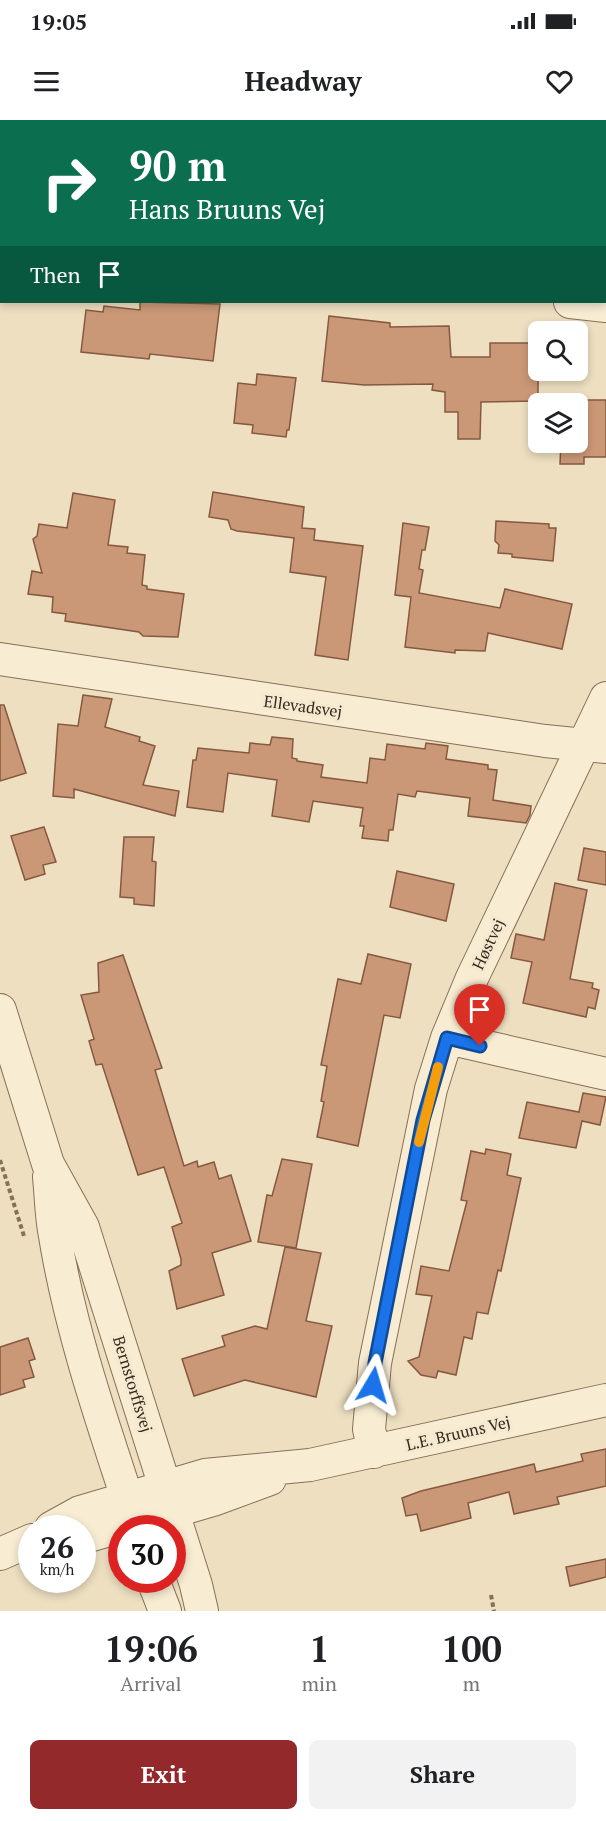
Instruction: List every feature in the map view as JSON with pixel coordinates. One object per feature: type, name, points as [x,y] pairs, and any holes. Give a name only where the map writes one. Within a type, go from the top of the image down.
[{"type":"street","points":[[579,303],[606,306]]},
{"type":"street","name":"Ellevadsvej","points":[[0,659],[257,699],[594,746]]},
{"type":"street","name":"Høstvej","points":[[374,1452],[369,1429],[375,1363],[423,1120],[447,1038],[472,978],[594,746],[606,698]]},
{"type":"street","name":"Bernstorffsvej","points":[[0,1010],[48,1164],[57,1246],[96,1402],[133,1515]]},
{"type":"street","points":[[447,1038],[606,1074]]},
{"type":"street","name":"Bernstorffsvej","points":[[48,1164],[83,1227],[202,1611]]},
{"type":"street","name":"L.E. Bruuns Vej","points":[[135,1515],[169,1499],[310,1465],[606,1400]]},
{"type":"street","points":[[75,1515],[80,1512],[120,1515]]},
{"type":"street","points":[[158,1593],[165,1611]]},
{"type":"path","points":[[491,1595],[494,1611]]},
{"type":"building","points":[[140,303],[220,304],[213,361],[150,354],[149,359],[81,352],[86,310],[103,312],[104,306],[140,310]]},
{"type":"building","points":[[329,316],[390,323],[390,327],[449,326],[451,357],[490,357],[490,343],[528,343],[528,381],[538,381],[538,393],[528,393],[528,401],[481,402],[480,439],[458,439],[458,412],[445,412],[445,392],[432,390],[433,384],[364,385],[322,381]]},
{"type":"building","points":[[257,374],[296,378],[286,437],[252,433],[253,425],[234,423],[238,383],[256,385]]},
{"type":"building","points":[[588,400],[606,400],[606,457],[584,457],[584,464],[560,464],[560,453],[588,453]]},
{"type":"building","points":[[213,492],[304,507],[302,528],[315,529],[314,540],[363,546],[348,660],[315,655],[326,577],[290,572],[294,538],[237,531],[231,529],[228,520],[209,517]]},
{"type":"building","points":[[73,493],[115,500],[108,545],[128,547],[127,553],[145,555],[142,585],[147,586],[147,589],[184,594],[178,637],[143,636],[139,632],[65,621],[66,614],[52,612],[53,597],[28,594],[32,571],[42,573],[33,539],[37,536],[39,524],[67,528]]},
{"type":"building","points":[[496,521],[549,524],[549,528],[556,528],[553,561],[512,557],[512,554],[498,553],[499,545],[495,541]]},
{"type":"building","points":[[403,523],[429,527],[419,569],[423,570],[419,593],[500,608],[505,589],[572,604],[562,649],[488,633],[485,651],[455,650],[455,653],[405,647],[411,597],[395,595]]},
{"type":"building","points":[[83,695],[112,699],[105,727],[140,737],[139,741],[155,746],[143,785],[179,791],[175,816],[74,789],[74,798],[53,796],[58,724],[78,726]]},
{"type":"building","points":[[0,705],[4,705],[26,773],[0,781]]},
{"type":"building","points":[[272,737],[293,739],[292,758],[297,761],[323,765],[321,777],[367,783],[370,758],[385,760],[387,744],[425,749],[426,743],[448,746],[446,759],[488,765],[488,769],[497,770],[493,800],[531,806],[530,815],[526,823],[468,816],[470,798],[417,791],[415,797],[398,794],[393,830],[389,830],[388,841],[362,838],[364,826],[360,826],[363,808],[313,801],[309,822],[272,816],[277,780],[228,773],[223,812],[187,807],[193,760],[196,760],[198,748],[249,753],[250,743],[270,745]]},
{"type":"building","points":[[44,827],[56,862],[43,865],[45,874],[25,880],[11,836]]},
{"type":"building","points":[[124,837],[154,837],[152,861],[156,862],[154,906],[134,904],[134,898],[120,897]]},
{"type":"building","points":[[584,848],[606,852],[606,885],[578,880]]},
{"type":"building","points":[[397,871],[454,884],[446,921],[390,907]]},
{"type":"building","points":[[555,883],[587,890],[570,979],[593,983],[592,988],[599,990],[595,1009],[588,1007],[586,1017],[523,1003],[532,962],[511,958],[516,934],[544,940]]},
{"type":"building","points":[[368,954],[411,964],[400,1018],[384,1015],[358,1146],[317,1137],[324,1102],[321,1101],[327,1066],[321,1065],[338,979],[361,984]]},
{"type":"building","points":[[123,955],[162,1068],[155,1070],[184,1166],[197,1161],[198,1167],[214,1162],[219,1179],[231,1175],[251,1241],[212,1253],[224,1295],[177,1309],[169,1271],[181,1265],[172,1227],[182,1223],[164,1167],[138,1175],[102,1064],[96,1065],[89,1041],[94,1039],[81,995],[99,992],[98,963]]},
{"type":"building","points":[[583,1093],[606,1097],[600,1125],[582,1121],[576,1148],[519,1138],[527,1102],[579,1112]]},
{"type":"building","points":[[486,1149],[511,1154],[507,1175],[521,1178],[501,1271],[498,1270],[488,1314],[477,1312],[472,1339],[464,1337],[456,1375],[438,1371],[436,1378],[421,1375],[408,1361],[419,1357],[432,1296],[416,1294],[421,1266],[449,1271],[467,1201],[461,1200],[471,1151],[485,1154]]},
{"type":"building","points":[[282,1159],[312,1164],[296,1248],[258,1242],[267,1195],[272,1196]]},
{"type":"building","points":[[285,1247],[321,1253],[306,1321],[332,1326],[316,1397],[245,1380],[194,1396],[182,1359],[225,1346],[222,1336],[255,1326],[267,1329]]},
{"type":"building","points":[[28,1338],[35,1359],[29,1361],[34,1377],[23,1380],[25,1387],[0,1395],[0,1347]]},
{"type":"building","points":[[606,1449],[606,1486],[557,1497],[559,1504],[514,1514],[509,1492],[468,1503],[471,1518],[421,1531],[417,1514],[406,1516],[402,1498],[421,1491],[534,1464],[536,1472],[583,1461],[581,1454]]},
{"type":"building","points":[[606,1559],[606,1577],[570,1586],[566,1567]]},
{"type":"slow traffic","points":[[419,1142],[430,1089],[438,1067]]},
{"type":"route","points":[[373,1385],[375,1363],[430,1089],[447,1038],[480,1046]]}]
